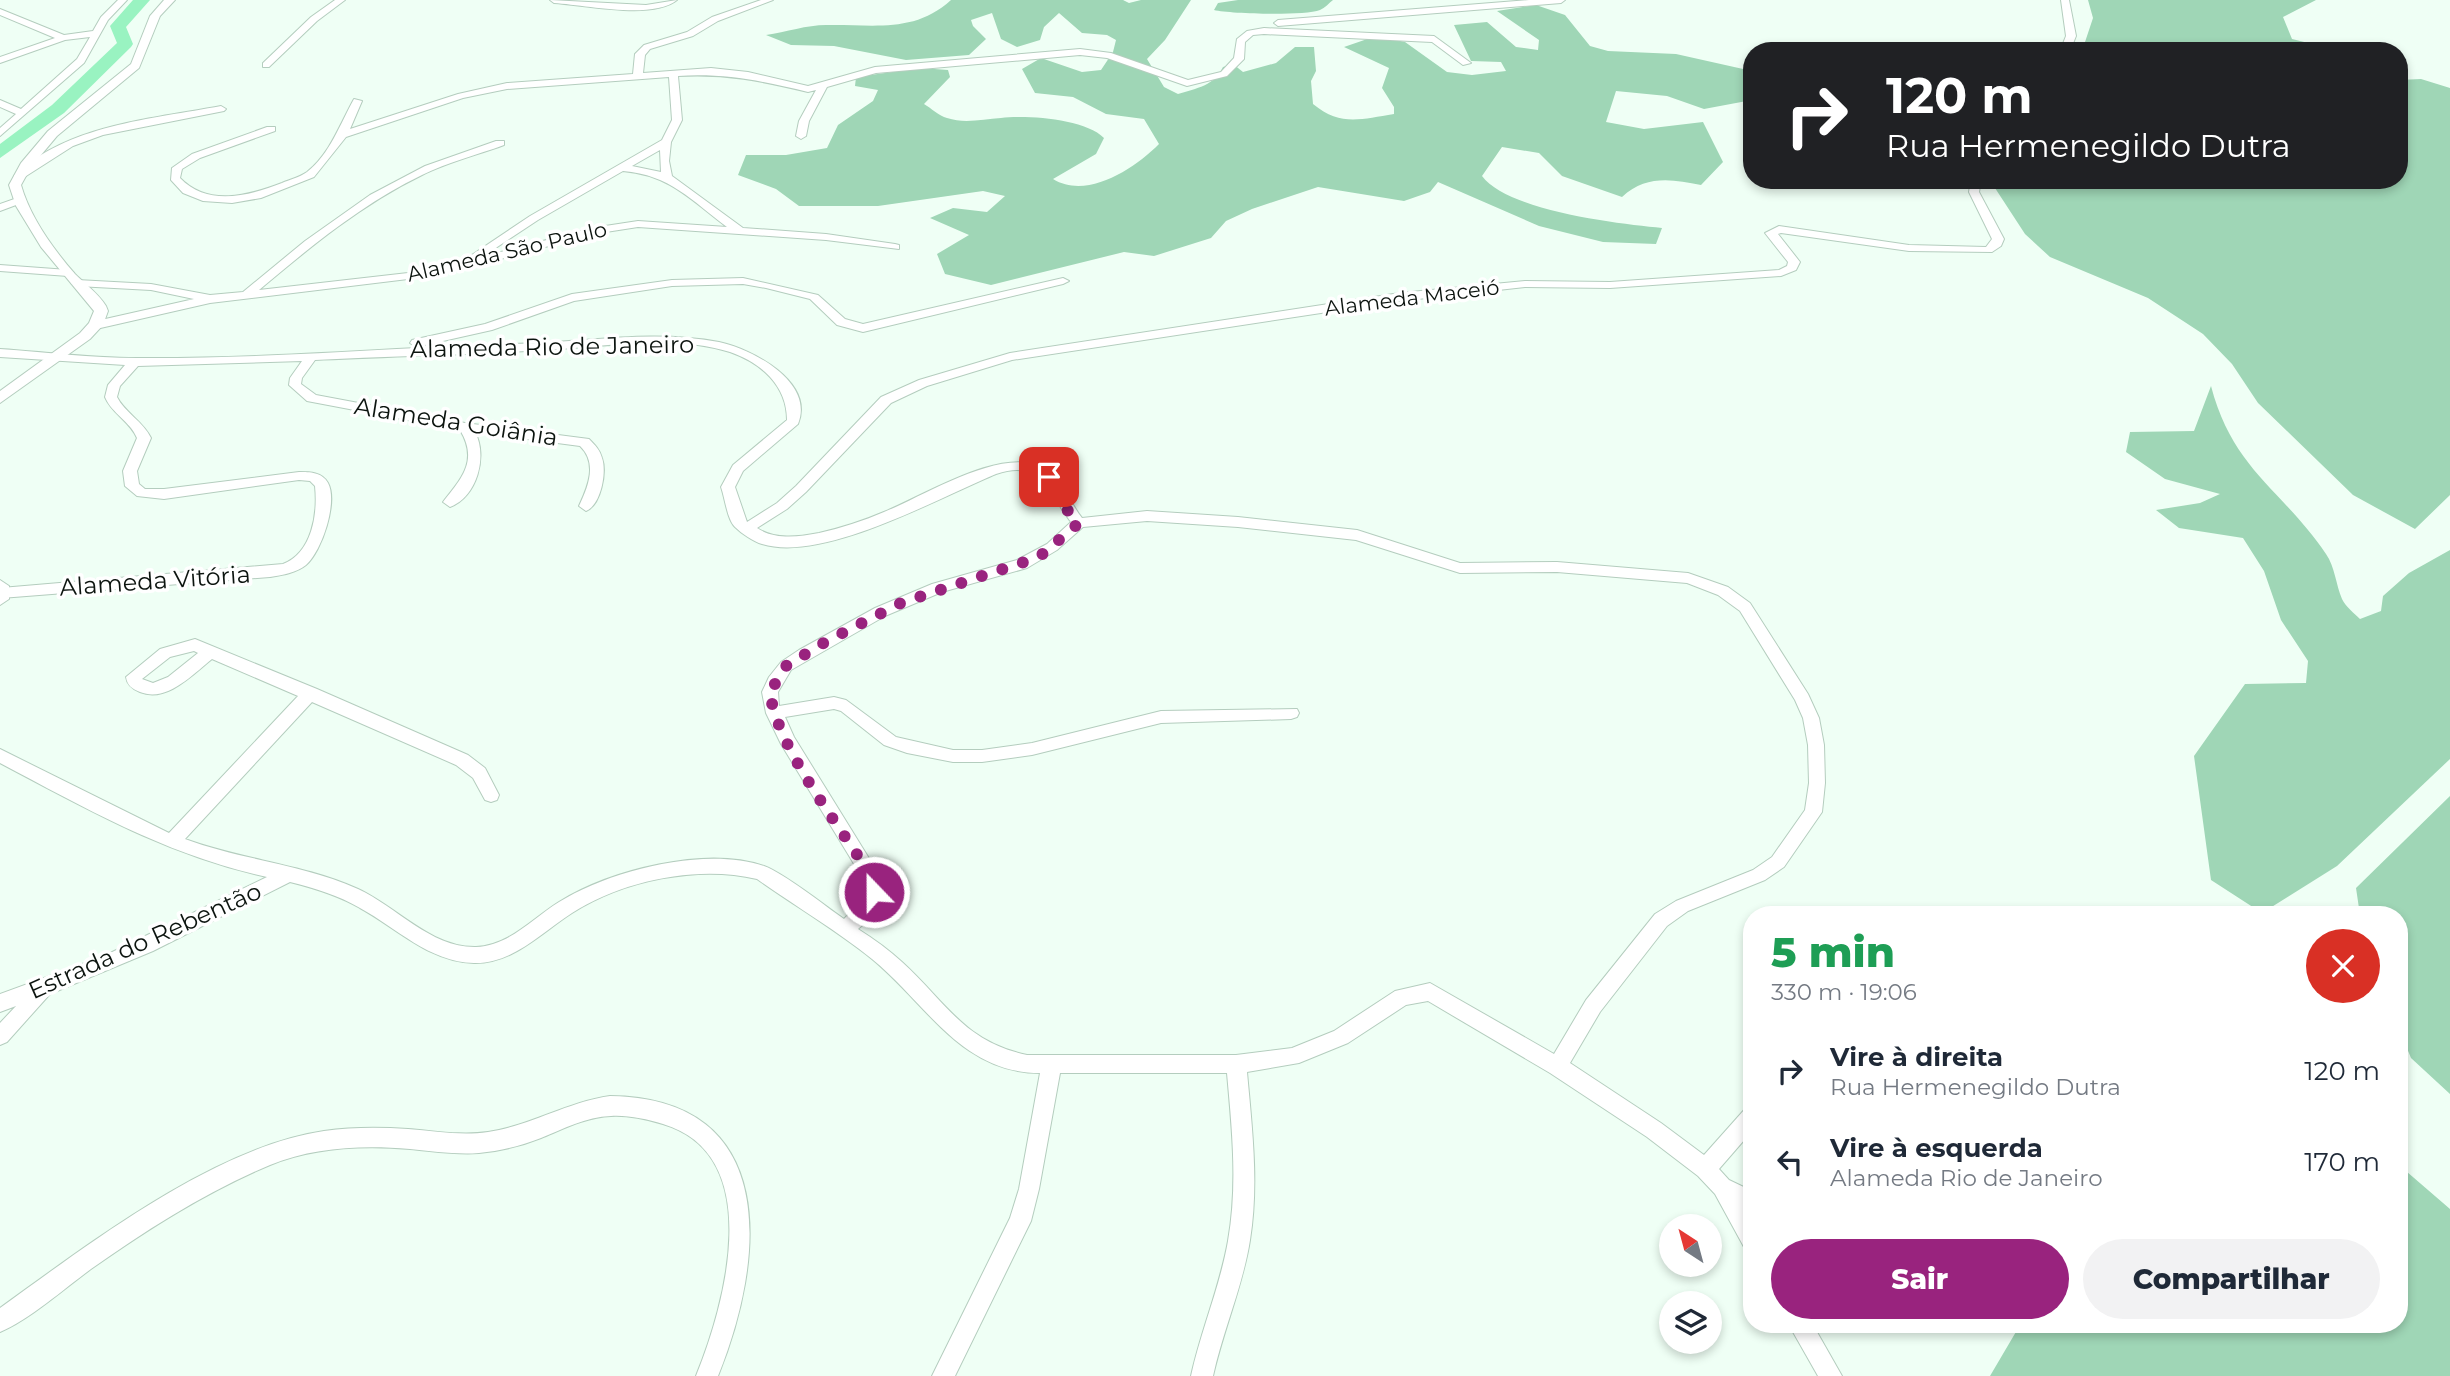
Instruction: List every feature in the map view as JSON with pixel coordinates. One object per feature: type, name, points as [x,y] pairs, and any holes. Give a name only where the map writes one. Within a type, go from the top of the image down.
[{"type":"street","points":[[0,133],[20,112],[82,61],[109,13],[122,0]]},
{"type":"street","points":[[0,398],[58,356],[96,325],[101,317],[99,305],[73,278],[20,200],[15,185],[19,176],[66,120],[135,66],[141,58],[150,21],[170,0]]},
{"type":"street","points":[[266,65],[314,19],[341,0]]},
{"type":"street","points":[[554,0],[646,8],[661,6],[673,0]]},
{"type":"street","points":[[638,76],[640,54],[647,47],[690,34],[715,19],[769,0]]},
{"type":"street","points":[[342,135],[490,89],[638,76],[723,72],[800,89],[876,70],[1036,53],[1108,55],[1187,83],[1224,74],[1238,59],[1240,41],[1270,24],[1561,0]]},
{"type":"street","points":[[2065,0],[2071,36],[2069,42]]},
{"type":"street","points":[[0,12],[63,38]]},
{"type":"street","points":[[1250,33],[1309,32],[1434,39],[1465,63]]},
{"type":"street","points":[[0,60],[63,38],[97,33]]},
{"type":"street","points":[[667,177],[664,160],[666,142],[677,120],[673,74]]},
{"type":"street","points":[[801,136],[804,121],[823,85]]},
{"type":"street","points":[[271,129],[182,163],[174,173],[175,178],[187,191],[203,198],[232,200],[261,195],[295,184],[316,171],[342,135],[357,100]]},
{"type":"street","points":[[0,103],[20,112]]},
{"type":"street","points":[[19,176],[69,144],[100,132],[221,109]]},
{"type":"street","points":[[461,266],[666,142]]},
{"type":"street","points":[[248,293],[314,240],[405,179],[433,166],[500,143]]},
{"type":"street","points":[[620,168],[645,170],[667,177],[741,232]]},
{"type":"street","name":"Alameda Maceió","points":[[746,528],[774,512],[801,489],[886,400],[923,383],[977,366],[1024,354],[1106,345],[1400,298],[1525,284],[1610,285],[1781,273],[1794,265],[1771,233],[1779,229],[1909,248],[1988,250],[1997,244],[1998,239],[1974,189]]},
{"type":"street","points":[[0,208],[20,200]]},
{"type":"street","name":"Alameda São Paulo","points":[[0,268],[150,287],[210,299],[361,283],[461,266],[623,225],[851,239],[895,247]]},
{"type":"street","points":[[376,352],[488,327],[572,298],[635,286],[672,283],[759,283],[814,298],[841,322],[863,328],[1063,281]]},
{"type":"street","points":[[96,325],[210,299]]},
{"type":"street","name":"Alameda Rio de Janeiro","points":[[0,353],[135,362],[310,358],[376,352],[685,342],[721,346],[753,357],[792,393],[795,411],[793,421],[738,468],[728,486],[735,515],[746,528]]},
{"type":"street","name":"Alameda Goiânia","points":[[310,358],[296,378],[295,386],[303,394],[465,427],[563,438],[588,445],[596,458],[597,476],[586,506]]},
{"type":"street","name":"Alameda Vitória","points":[[1,593],[271,572],[295,566],[305,558],[313,544],[323,503],[321,484],[314,477],[299,476],[164,494],[142,493],[132,486],[130,471],[144,438],[141,427],[119,410],[111,397],[114,385],[135,362]]},
{"type":"street","points":[[450,502],[463,490],[472,472],[474,444],[465,427]]},
{"type":"street","points":[[746,528],[758,536],[781,541],[842,534],[894,515],[992,470],[1015,466],[1033,468],[1049,477],[1068,511],[1079,523]]},
{"type":"street","points":[[844,930],[865,912],[872,901],[874,881],[801,766],[774,713],[770,692],[775,681],[786,666],[804,654],[901,603],[1039,557],[1079,523],[1128,516],[1160,516],[1340,532],[1460,568],[1557,567],[1688,578],[1723,591],[1745,607],[1811,718],[1817,783],[1813,812],[1778,862],[1759,875],[1682,906],[1661,920],[1593,1006],[1557,1066]]},
{"type":"street","points":[[0,586],[0,599]]},
{"type":"street","points":[[211,652],[462,760],[479,773],[491,795]]},
{"type":"street","points":[[171,842],[311,693]]},
{"type":"street","points":[[774,713],[834,704],[846,706],[890,741],[953,756],[982,756],[1031,748],[1161,717],[1291,713]]},
{"type":"street","points":[[0,755],[171,842],[232,863],[288,875],[352,895],[427,941],[475,955],[513,944],[565,908],[604,888],[702,867],[744,867],[762,873],[899,971],[949,1025],[979,1049],[1001,1061],[1052,1064],[1236,1064],[1292,1057],[1315,1050],[1411,994],[1430,992],[1462,1008],[1630,1112],[1705,1169],[1722,1187],[1743,1224]]},
{"type":"street","name":"Estrada do Rebentão","points":[[0,1003],[45,989],[190,926],[288,875]]},
{"type":"street","points":[[0,1036],[45,989]]},
{"type":"street","points":[[943,1376],[1020,1221],[1029,1189],[1052,1064]]},
{"type":"street","points":[[1202,1376],[1239,1242],[1245,1190],[1236,1064]]},
{"type":"street","points":[[0,1321],[201,1185],[273,1153],[355,1136],[457,1144],[504,1140],[600,1108],[620,1105],[688,1124],[708,1138],[718,1152],[737,1198],[740,1226],[728,1322],[707,1376]]},
{"type":"street","points":[[1705,1169],[1743,1126]]},
{"type":"street","points":[[1722,1187],[1743,1198]]},
{"type":"street","points":[[1805,1333],[1831,1376]]},
{"type":"green space","points":[[951,0],[1123,0],[1129,3],[1141,0],[1191,0],[1165,40],[1147,59],[1164,87],[1178,94],[1210,82],[1223,67],[1233,64],[1243,72],[1276,63],[1295,47],[1314,47],[1316,71],[1311,81],[1313,104],[1333,116],[1352,120],[1394,114],[1394,107],[1382,88],[1389,68],[1344,47],[1376,36],[1405,42],[1447,72],[1472,75],[1506,71],[1501,62],[1471,61],[1454,25],[1487,22],[1516,47],[1538,50],[1539,40],[1497,11],[1536,5],[1565,15],[1590,46],[1608,51],[1676,54],[1743,69],[1743,102],[1704,109],[1667,96],[1616,91],[1606,122],[1644,129],[1703,122],[1723,162],[1701,185],[1669,180],[1650,182],[1622,197],[1562,176],[1539,153],[1502,147],[1482,176],[1495,188],[1539,207],[1593,219],[1662,228],[1656,244],[1603,242],[1539,226],[1438,182],[1430,192],[1404,201],[1318,187],[1252,209],[1226,221],[1211,238],[1154,256],[1124,252],[991,285],[945,274],[937,254],[969,235],[930,218],[953,208],[987,212],[1005,196],[983,191],[878,206],[799,206],[776,189],[738,175],[746,155],[786,155],[827,148],[838,125],[873,101],[878,90],[855,86],[856,77],[921,68],[948,70],[950,77],[924,104],[944,117],[967,121],[1012,117],[1056,120],[1084,126],[1104,138],[1096,154],[1053,179],[1066,185],[1095,184],[1109,179],[1137,163],[1159,144],[1144,119],[1106,114],[1073,97],[1035,93],[1022,69],[1041,58],[1082,72],[1101,70],[1113,52],[1116,40],[1107,35],[1082,33],[1059,13],[1044,27],[1040,40],[1017,47],[1001,39],[992,13],[971,20],[973,26],[986,39],[969,55],[906,60],[834,46],[791,45],[766,35],[819,25],[876,26],[907,23],[937,11]]},
{"type":"green space","points":[[1238,0],[1333,0],[1320,10],[1312,12],[1251,13],[1214,10],[1218,3]]},
{"type":"green space","points":[[2088,0],[2316,0],[2283,17],[2292,39],[2304,42],[2085,42],[2093,18]]},
{"type":"green space","points":[[2421,79],[2450,88],[2450,495],[2415,529],[2353,495],[2258,403],[2232,364],[2203,334],[2148,298],[2050,257],[2025,234],[1996,189],[2408,189],[2408,80]]},
{"type":"green space","points":[[2211,386],[2220,415],[2232,439],[2245,459],[2293,512],[2326,554],[2342,599],[2360,619],[2381,611],[2383,596],[2409,573],[2450,550],[2450,759],[2337,866],[2273,906],[2251,906],[2211,880],[2194,756],[2245,684],[2306,683],[2308,661],[2281,620],[2264,571],[2243,538],[2179,528],[2156,510],[2200,503],[2220,494],[2165,479],[2126,452],[2130,432],[2194,431]]},
{"type":"green space","points":[[2450,796],[2450,1094],[2411,1058],[2408,1051],[2408,906],[2359,906],[2356,888]]},
{"type":"green space","points":[[2408,1173],[2450,1209],[2450,1376],[1990,1376],[2015,1333],[2408,1333]]},
{"type":"waterway","points":[[0,153],[58,109],[125,44],[118,26],[142,0]]},
{"type":"route","points":[[874,892],[874,881],[787,740],[771,705],[770,692],[786,666],[880,612],[937,588],[1004,571],[1039,557],[1052,547],[1079,523],[1068,511],[1049,477]]}]
